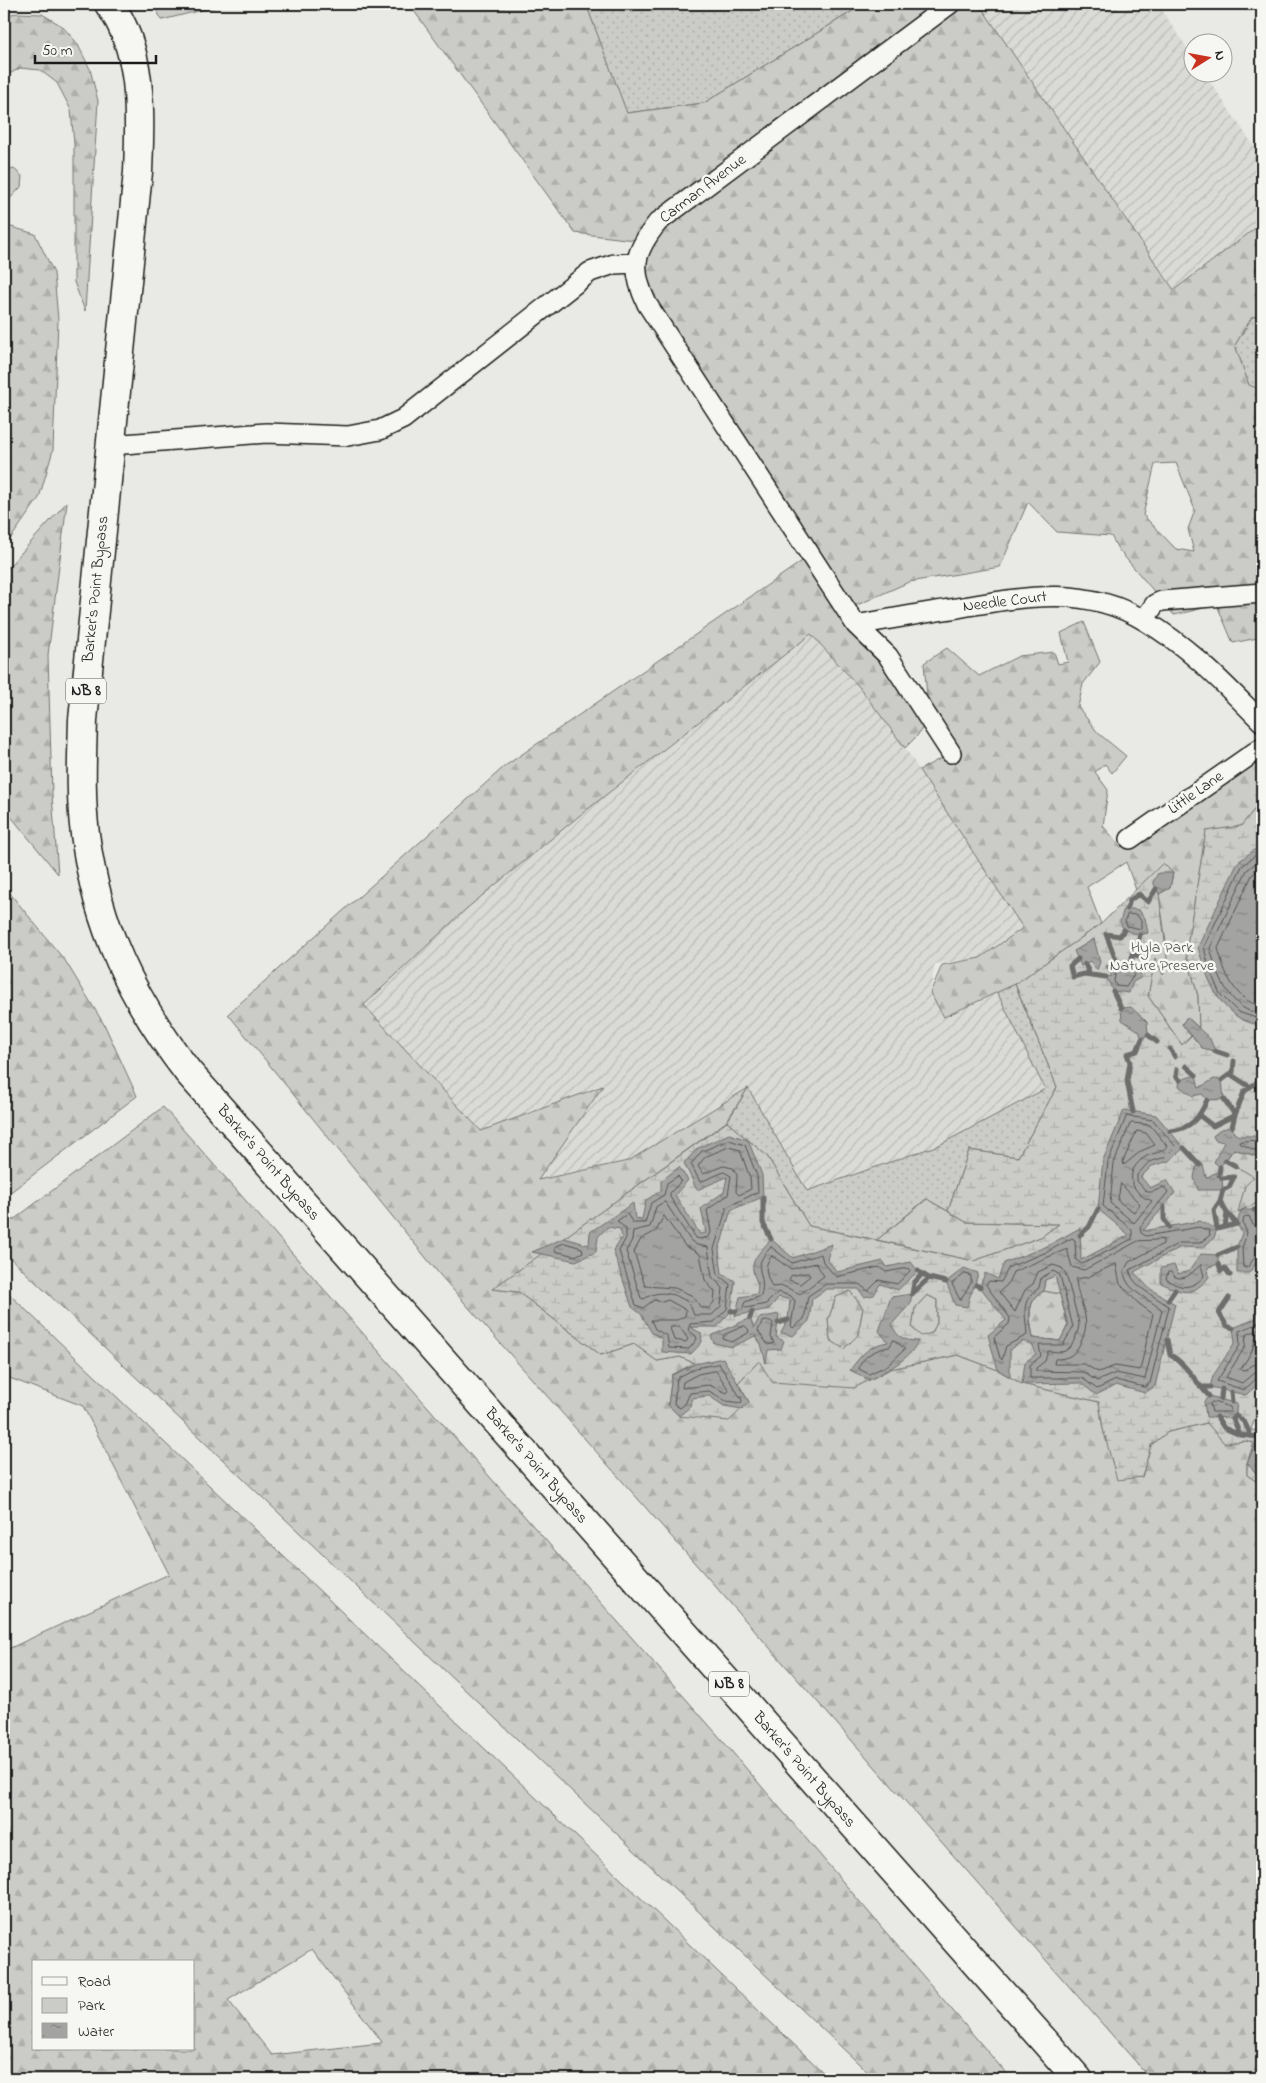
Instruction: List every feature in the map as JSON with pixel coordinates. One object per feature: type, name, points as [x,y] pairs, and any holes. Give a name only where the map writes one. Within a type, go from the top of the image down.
[{"type":"highway","name":"Barker's Point Bypass","points":[[109,4],[115,12],[130,47],[137,85],[140,125],[138,172],[83,720],[81,779],[84,825],[95,891],[111,940],[133,990],[148,1016],[188,1072],[1078,2079]]},
{"type":"street","name":"Carman Avenue","points":[[950,4],[658,222],[643,241],[637,262],[638,284],[647,304],[856,625],[888,656],[951,753]]},
{"type":"street","points":[[111,445],[266,433],[348,436],[380,430],[403,419],[590,272],[614,264],[637,262]]},
{"type":"street","points":[[1144,620],[1150,609],[1162,600],[1262,593]]},
{"type":"street","name":"Needle Court","points":[[856,625],[1020,597],[1051,595],[1089,600],[1114,607],[1144,620],[1187,650],[1262,722]]},
{"type":"street","name":"Little Lane","points":[[1130,839],[1262,747]]},
{"type":"shaded area","points":[[979,4],[1158,4],[1184,43],[1184,82],[1210,82],[1262,158],[1262,223],[1174,290]]},
{"type":"shaded area","points":[[811,634],[860,688],[905,748],[1023,928],[980,958],[935,964],[930,993],[945,1017],[997,992],[1045,1089],[939,1145],[807,1191],[748,1088],[628,1161],[537,1180],[602,1087],[481,1131],[364,1005],[466,909],[579,816]]},
{"type":"green space","points":[[153,4],[226,4],[162,20]]},
{"type":"green space","name":"Hyla Park Nature Preserve","points":[[409,4],[586,4],[627,113],[704,103],[864,4],[979,4],[1174,290],[1262,223],[1262,315],[1252,317],[1235,345],[1249,385],[1262,390],[1262,637],[1233,643],[1217,605],[1174,615],[1118,549],[1111,536],[1057,532],[1028,502],[1000,567],[909,582],[846,610],[929,718],[924,663],[947,648],[979,676],[1019,656],[1054,652],[1058,664],[1068,662],[1061,633],[1084,622],[1100,662],[1083,684],[1078,707],[1098,733],[1126,756],[1112,773],[1105,764],[1095,772],[1108,790],[1103,826],[1121,847],[1262,747],[1262,800],[1241,826],[1206,832],[1186,952],[1198,996],[1199,1029],[1186,1018],[1191,1035],[1182,1045],[1148,996],[1155,957],[1166,942],[1159,894],[1163,863],[1136,890],[1126,862],[1087,887],[1101,924],[1015,984],[944,1017],[930,993],[942,965],[980,958],[1023,928],[919,770],[951,753],[928,719],[917,736],[905,748],[860,688],[811,634],[579,816],[466,909],[364,1005],[481,1131],[603,1086],[538,1180],[628,1161],[748,1088],[726,1122],[493,1289],[518,1292],[601,1355],[634,1344],[657,1361],[680,1357],[738,1383],[759,1361],[854,1388],[890,1369],[958,1355],[998,1370],[1022,1384],[1099,1402],[1103,1429],[1142,1477],[1151,1445],[1168,1432],[1207,1423],[1224,1443],[1246,1441],[1254,1443],[1247,1463],[1247,1475],[1262,1485],[1262,2079],[1151,2079],[440,1275],[228,1014],[505,766],[811,555],[647,304],[643,241],[575,233]],"holes":[[[1176,463],[1195,510],[1188,529],[1194,552],[1176,549],[1143,515],[1155,464]]]},
{"type":"green space","points":[[586,4],[864,4],[704,103],[626,113]]},
{"type":"green space","points":[[18,13],[42,14],[62,26],[77,43],[90,69],[98,101],[85,311],[74,282],[74,144],[71,110],[57,83],[40,70],[20,68],[4,77],[4,15]]},
{"type":"green space","points":[[14,169],[22,176],[21,187],[4,205],[4,171]]},
{"type":"green space","points":[[4,222],[8,226],[35,234],[54,273],[58,320],[53,450],[39,498],[4,548]]},
{"type":"green space","points":[[1262,315],[1262,390],[1249,386],[1235,345],[1252,317]]},
{"type":"green space","points":[[67,502],[48,655],[52,795],[58,874],[4,808],[4,572]]},
{"type":"green space","name":"Hyla Park Nature Preserve","points":[[1262,800],[1262,1158],[1234,1149],[1226,1160],[1254,1177],[1245,1186],[1238,1212],[1262,1201],[1262,1411],[1258,1413],[1251,1429],[1255,1431],[1262,1419],[1262,1485],[1247,1475],[1247,1463],[1254,1443],[1246,1441],[1224,1443],[1207,1423],[1168,1432],[1151,1445],[1142,1477],[1117,1480],[1103,1429],[1099,1402],[1022,1384],[998,1370],[958,1355],[890,1369],[854,1388],[772,1382],[759,1361],[738,1383],[749,1402],[729,1421],[679,1416],[668,1405],[672,1375],[694,1363],[680,1357],[657,1361],[634,1344],[601,1355],[518,1292],[492,1289],[727,1122],[767,1156],[809,1226],[974,1261],[1041,1237],[1059,1224],[966,1222],[948,1211],[969,1150],[1018,1157],[1057,1087],[1015,984],[1101,924],[1163,863],[1173,873],[1170,888],[1159,894],[1168,966],[1163,975],[1155,958],[1148,996],[1182,1045],[1191,1036],[1182,1024],[1187,1017],[1199,1028],[1198,996],[1186,952],[1206,831],[1241,826]],"holes":[[[850,1291],[863,1308],[858,1335],[844,1349],[830,1340],[828,1320],[836,1297]],[[1044,1291],[1060,1294],[1068,1325],[1060,1341],[1033,1338],[1030,1311],[1031,1305],[1038,1295]],[[927,1295],[937,1300],[937,1323],[932,1333],[921,1336],[912,1328],[915,1308]]]},
{"type":"green space","points":[[4,886],[66,962],[105,1026],[137,1096],[4,1197]]},
{"type":"green space","points":[[1015,984],[1057,1087],[1018,1157],[969,1150],[948,1211],[926,1199],[877,1240],[809,1226],[767,1156],[727,1122],[748,1088],[807,1191],[939,1145],[1045,1089],[997,992]]},
{"type":"green space","points":[[163,1107],[716,1733],[1011,2079],[875,2079],[4,1252],[4,1227]]},
{"type":"green space","points":[[1234,1149],[1262,1158],[1262,1201],[1237,1212],[1245,1186],[1253,1177],[1225,1160]]},
{"type":"green space","points":[[927,1199],[966,1222],[1059,1224],[1041,1237],[974,1261],[877,1240]]},
{"type":"green space","points":[[4,1289],[830,2079],[4,2079],[4,1651],[169,1574],[83,1406],[7,1377],[4,1374]],"holes":[[[312,1949],[382,2042],[272,2055],[228,2000]]]},
{"type":"green space","points":[[850,1291],[863,1308],[858,1335],[844,1349],[830,1340],[828,1320],[836,1297]]},
{"type":"green space","points":[[1044,1291],[1060,1294],[1068,1325],[1061,1341],[1033,1338],[1030,1317],[1031,1305],[1038,1295]]},
{"type":"green space","points":[[927,1295],[937,1300],[937,1323],[932,1333],[920,1337],[912,1328],[915,1308]]},
{"type":"water","points":[[1262,844],[1262,1025],[1248,1022],[1236,1016],[1227,1008],[1218,997],[1206,973],[1198,947],[1238,862]]},
{"type":"water","points":[[1158,873],[1173,873],[1170,888],[1159,894],[1153,882]]},
{"type":"water","points":[[1124,908],[1139,910],[1145,918],[1148,933],[1140,935],[1124,930],[1120,922]]},
{"type":"water","points":[[1094,939],[1100,962],[1097,970],[1090,961],[1081,966],[1074,951]]},
{"type":"water","points":[[1132,960],[1142,977],[1133,982],[1129,993],[1113,991],[1106,977],[1112,976],[1106,966]]},
{"type":"water","points":[[1131,1007],[1147,1022],[1148,1035],[1142,1039],[1139,1031],[1122,1020],[1121,1008]]},
{"type":"water","points":[[1187,1017],[1210,1039],[1215,1051],[1202,1048],[1182,1024]]},
{"type":"water","points":[[1196,1075],[1199,1088],[1214,1079],[1222,1080],[1224,1099],[1207,1100],[1202,1094],[1193,1096],[1179,1086],[1180,1080]]},
{"type":"water","points":[[1124,1110],[1156,1115],[1184,1148],[1169,1161],[1152,1166],[1141,1177],[1150,1188],[1167,1180],[1175,1193],[1143,1231],[1200,1221],[1217,1229],[1214,1238],[1202,1248],[1181,1247],[1134,1272],[1149,1288],[1175,1304],[1155,1386],[1145,1393],[1116,1385],[1096,1395],[1081,1383],[1022,1384],[1025,1362],[1036,1354],[1033,1346],[1023,1341],[1010,1349],[1010,1377],[998,1370],[988,1335],[1006,1320],[980,1287],[985,1273],[998,1279],[1004,1263],[1045,1247],[1080,1228],[1081,1260],[1129,1235],[1098,1209],[1103,1160]],"holes":[[[1055,1276],[1068,1325],[1060,1341],[1033,1338],[1030,1324],[1031,1306],[1038,1295],[1044,1291],[1045,1280]]]},
{"type":"water","points":[[1232,1127],[1234,1133],[1239,1136],[1262,1136],[1262,1153],[1258,1154],[1262,1158],[1234,1149],[1220,1167],[1214,1162],[1224,1142],[1215,1140],[1213,1136],[1221,1129]]},
{"type":"water","points":[[729,1134],[748,1140],[762,1175],[763,1197],[731,1210],[719,1250],[722,1273],[735,1281],[731,1311],[717,1327],[690,1327],[701,1333],[702,1342],[691,1354],[662,1352],[662,1339],[652,1333],[641,1314],[632,1307],[613,1250],[622,1237],[620,1229],[607,1227],[598,1237],[596,1252],[576,1261],[532,1252],[564,1238],[589,1245],[590,1232],[633,1203],[635,1218],[642,1219],[646,1200],[661,1191],[661,1181],[679,1167],[688,1180],[675,1195],[700,1234],[706,1233],[701,1208],[724,1192],[727,1177],[697,1190],[684,1163],[698,1148]]},
{"type":"water","points":[[1203,1164],[1206,1178],[1216,1172],[1222,1178],[1223,1190],[1198,1190],[1194,1178],[1196,1167]]},
{"type":"water","points":[[1241,1210],[1254,1210],[1257,1221],[1262,1223],[1262,1255],[1249,1273],[1237,1273],[1237,1247],[1242,1233],[1237,1224]]},
{"type":"water","points":[[771,1239],[793,1258],[832,1244],[827,1259],[837,1272],[883,1261],[887,1267],[911,1262],[918,1271],[898,1290],[880,1284],[874,1295],[864,1297],[859,1289],[826,1289],[812,1299],[809,1321],[793,1336],[781,1333],[788,1320],[790,1300],[779,1297],[769,1309],[735,1316],[740,1297],[757,1294],[758,1286],[753,1270],[754,1261]]},
{"type":"water","points":[[1201,1254],[1218,1255],[1219,1264],[1208,1267],[1209,1277],[1197,1288],[1187,1292],[1175,1290],[1161,1283],[1161,1268],[1174,1265],[1178,1274],[1189,1271]]},
{"type":"water","points":[[964,1268],[978,1273],[967,1307],[955,1305],[946,1282]]},
{"type":"water","points":[[912,1294],[910,1304],[892,1324],[901,1337],[918,1341],[914,1348],[897,1364],[869,1380],[850,1370],[866,1351],[876,1345],[888,1342],[879,1331],[891,1297]]},
{"type":"water","points":[[1262,1305],[1262,1380],[1246,1395],[1210,1387],[1213,1376],[1235,1342],[1233,1328],[1255,1319]]},
{"type":"water","points":[[779,1314],[776,1337],[784,1341],[781,1349],[768,1350],[766,1363],[761,1344],[755,1336],[732,1347],[714,1343],[711,1336],[750,1318],[754,1328],[759,1318]]},
{"type":"water","points":[[723,1358],[749,1402],[742,1409],[724,1406],[709,1396],[692,1398],[690,1407],[679,1416],[668,1405],[672,1375],[695,1364]]},
{"type":"water","points":[[1209,1396],[1237,1404],[1235,1418],[1206,1417],[1204,1401]]},
{"type":"water","points":[[1262,1429],[1262,1480],[1247,1463]]},
{"type":"waterway","points":[[1127,909],[1130,900],[1139,894],[1148,902],[1156,889]]},
{"type":"waterway","points":[[1117,963],[1106,934],[1120,936],[1124,930]]},
{"type":"waterway","points":[[1132,960],[1132,954],[1139,956],[1137,946],[1140,935]]},
{"type":"waterway","points":[[1078,959],[1070,966],[1073,977],[1084,974],[1106,977]]},
{"type":"waterway","points":[[1085,964],[1090,975]]},
{"type":"waterway","points":[[1113,991],[1121,1008]]},
{"type":"waterway","points":[[1148,1035],[1157,1042]]},
{"type":"waterway","points":[[1133,1112],[1127,1081],[1130,1062],[1127,1054],[1137,1051],[1142,1039]]},
{"type":"waterway","points":[[1170,1049],[1175,1057]]},
{"type":"waterway","points":[[1215,1051],[1227,1055]]},
{"type":"waterway","points":[[1222,1080],[1233,1072],[1234,1061]]},
{"type":"waterway","points":[[1186,1066],[1196,1075]]},
{"type":"waterway","points":[[1177,1069],[1176,1076],[1180,1080]]},
{"type":"waterway","points":[[1261,1073],[1256,1083],[1262,1095]]},
{"type":"waterway","points":[[1230,1074],[1250,1087],[1256,1083]]},
{"type":"waterway","points":[[1200,1116],[1213,1126],[1235,1115],[1244,1092],[1250,1087]]},
{"type":"waterway","points":[[1224,1099],[1235,1115],[1232,1127]]},
{"type":"waterway","points":[[1170,1131],[1184,1128],[1193,1122],[1207,1100]]},
{"type":"waterway","points":[[1184,1148],[1200,1165]]},
{"type":"waterway","points":[[1225,1160],[1236,1166]]},
{"type":"waterway","points":[[1219,1175],[1220,1167]]},
{"type":"waterway","points":[[1222,1178],[1234,1177],[1229,1187],[1223,1190],[1220,1201],[1227,1213],[1225,1227]]},
{"type":"waterway","points":[[763,1197],[763,1223],[771,1239]]},
{"type":"waterway","points":[[1220,1201],[1214,1210],[1217,1229],[1237,1224],[1227,1213]]},
{"type":"waterway","points":[[1164,1207],[1164,1219],[1169,1227]]},
{"type":"waterway","points":[[1080,1235],[1089,1227],[1098,1209]]},
{"type":"waterway","points":[[1254,1210],[1262,1209]]},
{"type":"waterway","points":[[1218,1255],[1237,1247]]},
{"type":"waterway","points":[[1219,1264],[1221,1271],[1225,1268],[1230,1275]]},
{"type":"waterway","points":[[918,1271],[929,1278],[946,1282]]},
{"type":"waterway","points":[[912,1294],[914,1283],[922,1274]]},
{"type":"waterway","points":[[912,1294],[929,1278]]},
{"type":"waterway","points":[[976,1285],[980,1287]]},
{"type":"waterway","points":[[1168,1300],[1175,1290]]},
{"type":"waterway","points":[[1229,1298],[1219,1313],[1227,1326],[1233,1328]]},
{"type":"waterway","points":[[731,1311],[736,1311]]},
{"type":"waterway","points":[[750,1318],[752,1312]]},
{"type":"waterway","points":[[778,1323],[788,1320]]},
{"type":"waterway","points":[[1167,1340],[1170,1355],[1185,1367],[1209,1396]]},
{"type":"waterway","points":[[1200,1387],[1210,1387]]},
{"type":"waterway","points":[[1221,1399],[1222,1389]]},
{"type":"waterway","points":[[1231,1392],[1232,1402]]},
{"type":"waterway","points":[[1236,1415],[1245,1423],[1251,1436]]},
{"type":"waterway","points":[[1217,1417],[1224,1428],[1240,1435]]},
{"type":"waterway","points":[[1233,1418],[1240,1435],[1258,1437]]}]
